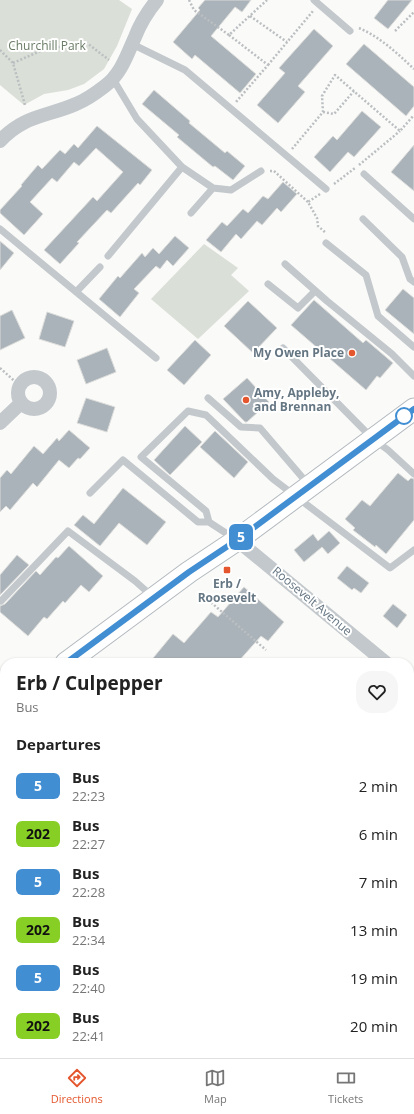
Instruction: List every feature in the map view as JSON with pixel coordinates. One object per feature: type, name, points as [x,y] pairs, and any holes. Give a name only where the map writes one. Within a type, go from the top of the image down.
[{"type":"main road","points":[[73,658],[189,572],[237,540],[414,409]]},
{"type":"street","points":[[0,142],[8,133],[30,119],[76,104],[106,86],[129,54],[144,19],[156,0]]},
{"type":"street","points":[[32,377],[39,378],[46,382],[50,391],[50,396],[43,406],[37,409],[30,408],[21,403],[18,394],[20,386],[25,380],[32,377]]},
{"type":"street","points":[[0,423],[21,403]]},
{"type":"street","name":"Roosevelt Avenue","points":[[237,540],[380,658]]},
{"type":"lane","points":[[316,2],[350,31]]},
{"type":"lane","points":[[132,44],[185,70],[326,189]]},
{"type":"lane","points":[[112,79],[137,119],[182,167],[213,188],[232,190],[261,171]]},
{"type":"lane","points":[[108,256],[182,167]]},
{"type":"lane","points":[[364,174],[414,219]]},
{"type":"lane","points":[[191,213],[213,188]]},
{"type":"lane","points":[[363,219],[402,257],[410,279],[414,282]]},
{"type":"lane","points":[[0,229],[156,358]]},
{"type":"lane","points":[[326,243],[366,276],[378,316],[414,347]]},
{"type":"lane","points":[[285,264],[392,354],[414,376]]},
{"type":"lane","points":[[76,292],[100,267]]},
{"type":"lane","points":[[268,284],[298,308],[315,290]]},
{"type":"lane","points":[[283,348],[373,439],[388,450],[414,474]]},
{"type":"lane","points":[[208,398],[241,427],[260,428],[303,491],[390,568],[414,550]]},
{"type":"lane","points":[[209,522],[206,511],[141,458],[188,411],[206,415],[273,479],[303,491]]},
{"type":"lane","points":[[90,493],[123,460],[198,522],[209,522],[237,540]]},
{"type":"lane","points":[[0,601],[68,531],[154,598]]},
{"type":"path","points":[[189,0],[194,10],[268,65]]},
{"type":"path","points":[[229,35],[267,0]]},
{"type":"path","points":[[231,109],[287,42],[316,2]]},
{"type":"path","points":[[395,31],[414,12]]},
{"type":"path","points":[[250,16],[287,42]]},
{"type":"path","points":[[350,31],[357,27],[368,32],[387,45],[414,69]]},
{"type":"path","points":[[13,63],[45,49],[87,43],[109,60]]},
{"type":"path","points":[[0,50],[13,63],[25,105]]},
{"type":"path","points":[[287,156],[323,112],[322,96],[335,75],[400,131]]},
{"type":"path","points":[[323,112],[334,114],[354,91]]},
{"type":"path","points":[[326,189],[342,179],[400,131],[414,115]]},
{"type":"path","points":[[261,171],[274,171],[308,202]]},
{"type":"path","points":[[0,368],[20,386]]},
{"type":"path","points":[[199,592],[266,650]]},
{"type":"green space","name":"Churchill Park","points":[[0,0],[119,0],[132,9],[117,46],[104,69],[84,84],[68,90],[44,94],[24,105],[0,85]]},
{"type":"green space","points":[[204,244],[238,268],[231,275],[249,291],[198,339],[151,299]]},
{"type":"building","points":[[205,0],[251,0],[242,12],[235,7],[211,36],[256,74],[240,93],[195,55],[192,59],[173,42],[200,10],[198,8]]},
{"type":"building","points":[[388,0],[412,0],[388,29],[374,18]]},
{"type":"building","points":[[314,29],[333,46],[298,86],[305,92],[278,123],[257,105],[285,73],[279,68]]},
{"type":"building","points":[[364,44],[414,87],[414,106],[406,116],[346,64]]},
{"type":"building","points":[[154,90],[190,121],[189,123],[225,153],[227,151],[245,166],[233,180],[215,166],[213,167],[177,137],[179,135],[142,104]]},
{"type":"building","points":[[362,111],[381,127],[354,157],[348,152],[330,172],[314,157],[333,136],[337,140]]},
{"type":"building","points":[[97,126],[152,170],[140,185],[138,183],[111,213],[107,210],[77,242],[79,243],[60,264],[44,250],[93,197],[97,201],[123,172],[96,148],[79,166],[74,162],[57,182],[52,178],[30,202],[43,214],[24,235],[0,213],[0,210],[22,186],[21,185],[38,165],[42,169],[60,150],[65,154],[74,144],[78,148]]},
{"type":"building","points":[[414,145],[414,191],[391,172]]},
{"type":"building","points":[[283,182],[297,194],[281,212],[277,208],[262,225],[257,221],[241,239],[236,234],[221,252],[206,240],[222,222],[227,226],[243,209],[248,213],[263,196],[268,199]]},
{"type":"building","points":[[175,236],[189,248],[173,266],[167,260],[160,269],[156,266],[134,289],[139,293],[120,317],[99,299],[118,276],[120,278],[142,253],[145,257],[153,248],[159,254]]},
{"type":"building","points":[[0,241],[14,253],[0,270]]},
{"type":"building","points":[[403,289],[414,298],[414,334],[385,310]]},
{"type":"building","name":"My Owen Place","points":[[314,300],[363,343],[366,340],[393,363],[380,378],[377,376],[366,390],[291,325]]},
{"type":"building","points":[[248,301],[277,328],[253,353],[224,326]]},
{"type":"building","points":[[12,310],[25,338],[0,350],[0,316]]},
{"type":"building","points":[[47,312],[74,321],[65,347],[39,339]]},
{"type":"building","points":[[195,340],[211,355],[184,385],[167,370]]},
{"type":"building","points":[[107,348],[116,372],[86,384],[77,360]]},
{"type":"building","name":"Amy, Appleby, and Brennan","points":[[247,378],[269,402],[247,422],[245,422],[223,399]]},
{"type":"building","points":[[86,398],[115,407],[107,432],[77,423]]},
{"type":"building","points":[[185,426],[202,442],[170,475],[154,460]]},
{"type":"building","points":[[69,430],[90,448],[69,468],[59,460],[37,487],[33,483],[10,510],[6,506],[0,512],[0,478],[7,470],[11,474],[34,446],[43,454],[57,438],[59,441]]},
{"type":"building","points":[[215,431],[248,462],[234,478],[200,447]]},
{"type":"building","points":[[398,473],[408,481],[411,478],[414,479],[414,520],[386,554],[376,545],[375,547],[353,530],[355,528],[345,519],[362,500],[370,506]]},
{"type":"building","points":[[123,488],[166,522],[147,545],[119,523],[100,546],[74,525],[83,515],[94,524]]},
{"type":"building","points":[[329,531],[340,543],[328,554],[322,547],[304,562],[294,550],[313,534],[318,541]]},
{"type":"building","points":[[69,546],[103,576],[89,592],[81,585],[65,603],[63,601],[47,619],[44,617],[28,636],[0,612],[0,606],[5,604],[36,571],[40,575],[56,557],[58,558]]},
{"type":"building","points":[[17,555],[29,565],[0,595],[0,575]]},
{"type":"building","points":[[347,566],[369,583],[361,593],[354,588],[352,590],[337,578]]},
{"type":"building","points":[[244,587],[284,622],[268,641],[261,636],[241,658],[153,658],[173,634],[184,643],[211,612],[218,617]]},
{"type":"building","points":[[393,604],[407,615],[397,628],[383,616]]},
{"type":"bus line","name":"5","points":[[73,658],[189,572],[237,540],[414,409]]},
{"type":"place","name":"My Owen Place","points":[[352,353]]},
{"type":"place","name":"Amy, Appleby, and Brennan","points":[[246,400]]},
{"type":"place","name":"Erb / Roosevelt","points":[[227,570]]}]
